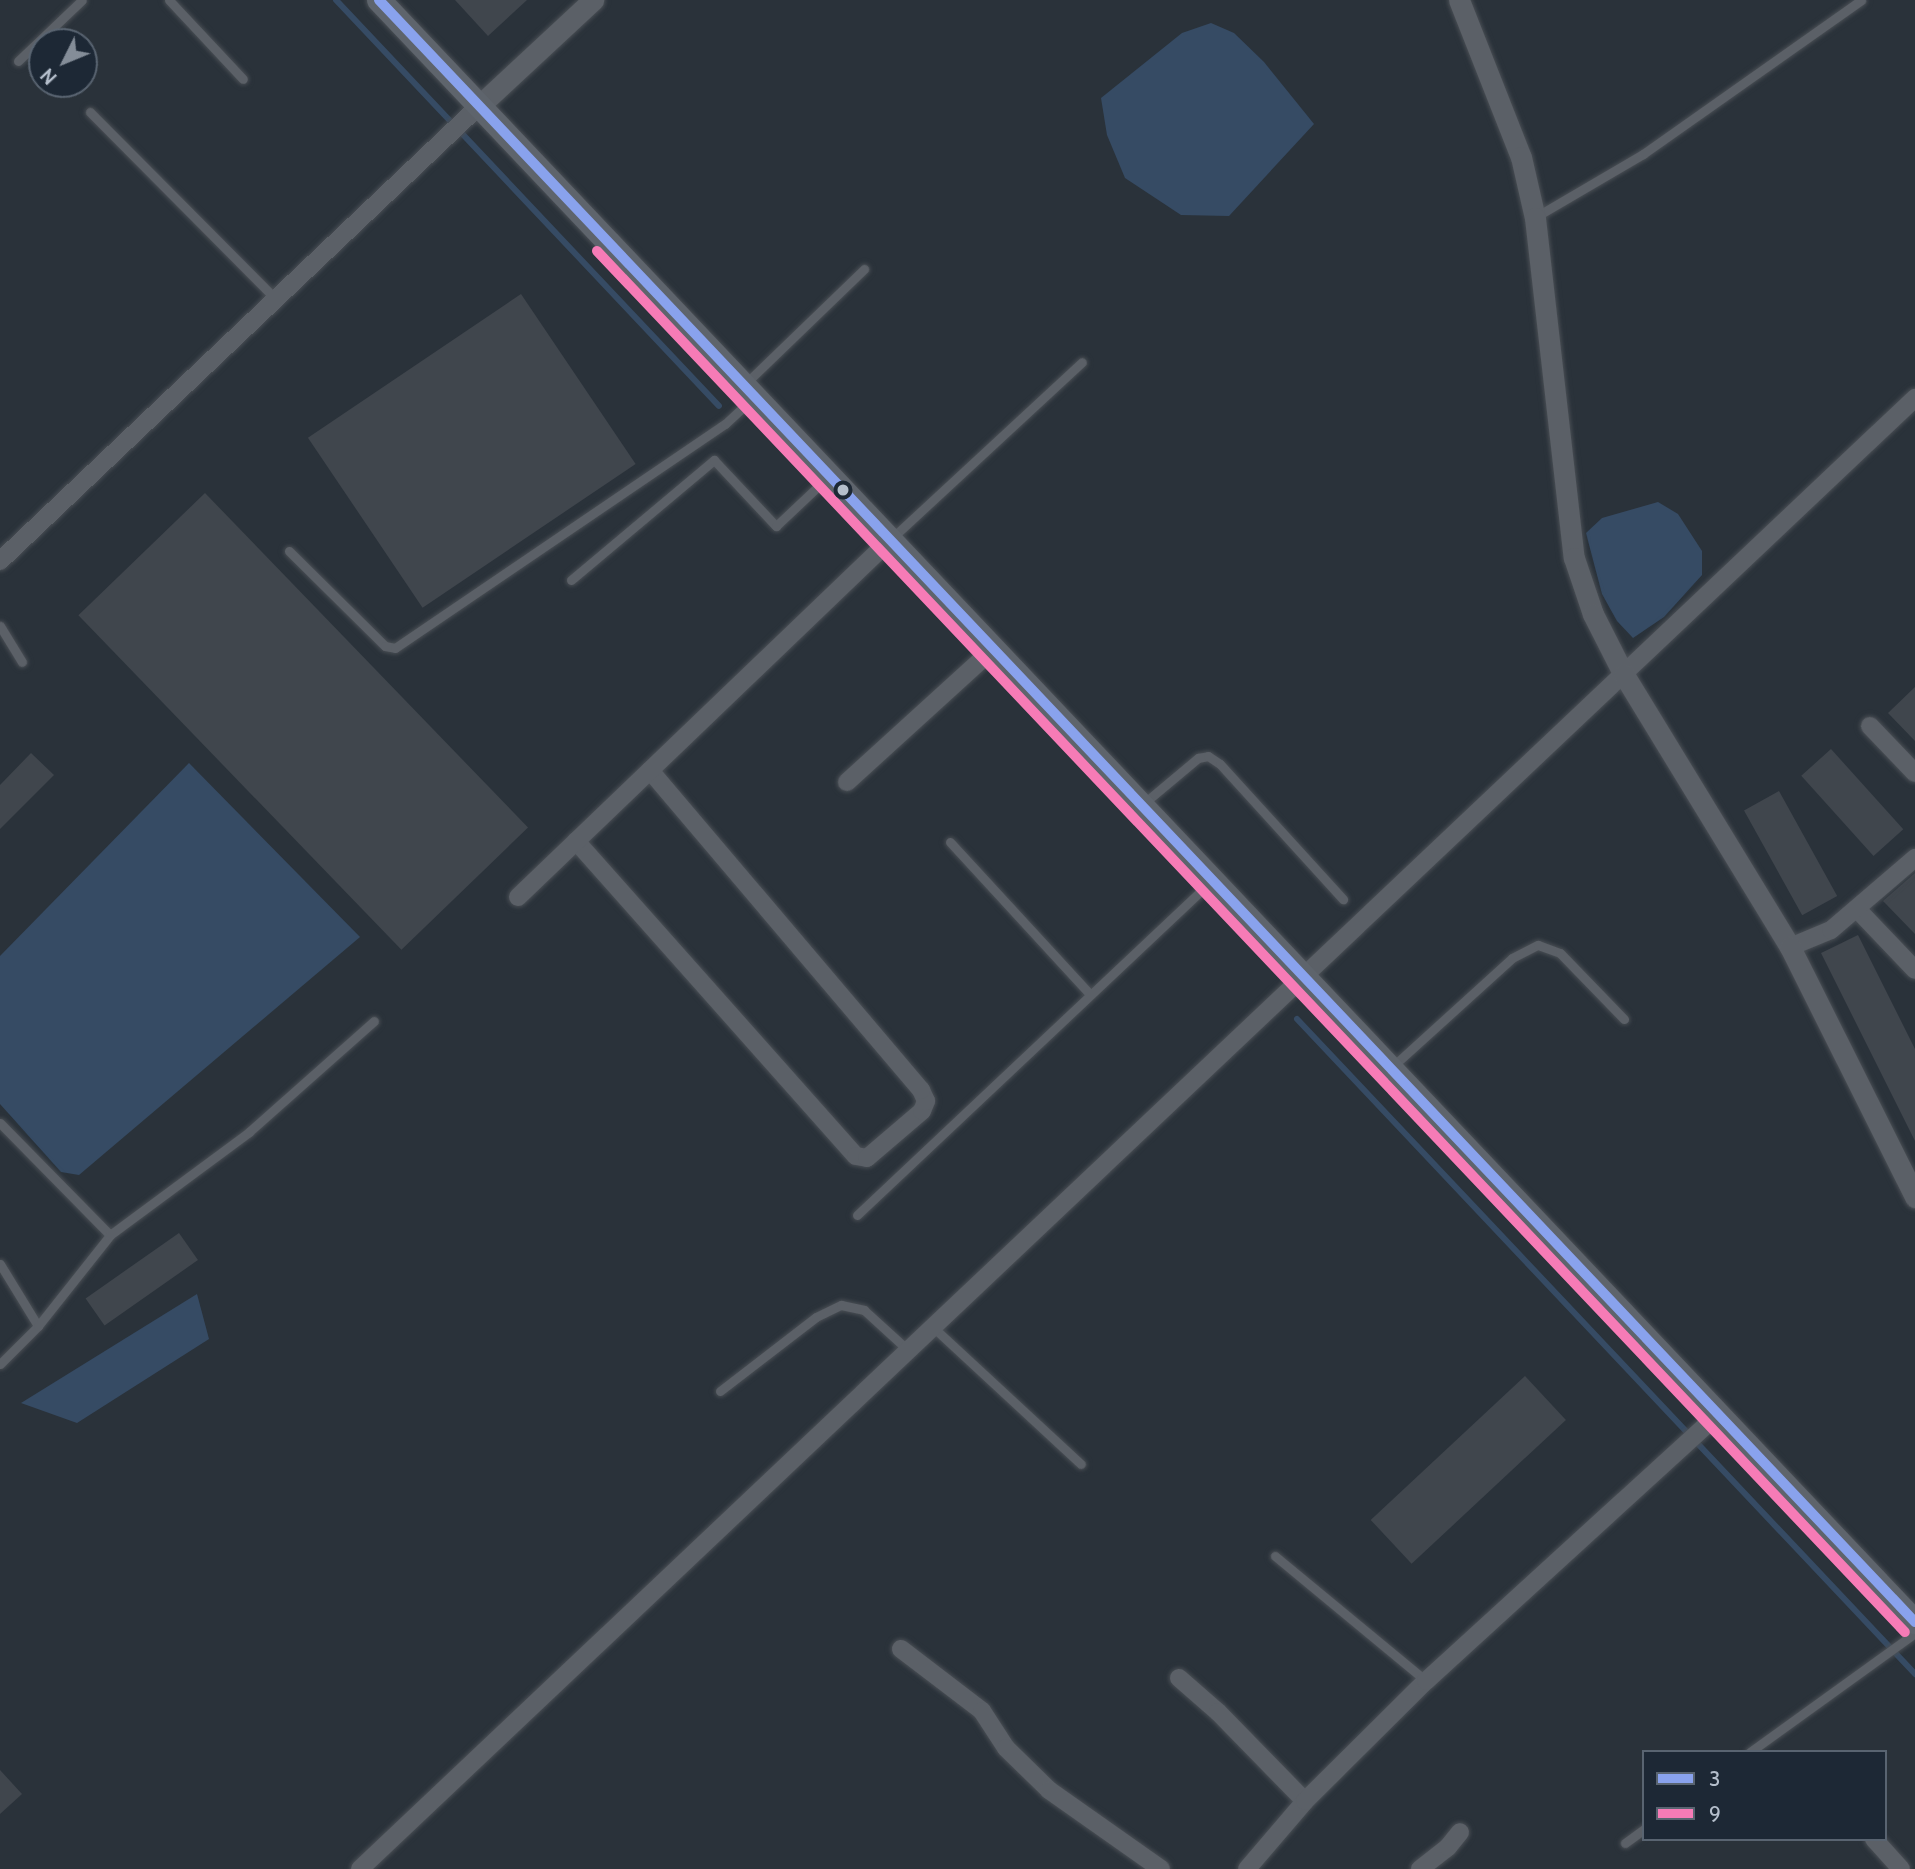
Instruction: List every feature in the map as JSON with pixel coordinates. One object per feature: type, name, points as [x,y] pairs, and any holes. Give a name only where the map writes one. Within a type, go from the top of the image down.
[{"type":"main road","points":[[379,0],[474,111],[749,391],[1390,1069],[1708,1423],[1915,1622]]},
{"type":"street","points":[[0,561],[593,0]]},
{"type":"street","points":[[1461,1],[1521,157],[1535,218],[1574,558],[1593,614],[1624,674],[1790,947],[1915,1197]]},
{"type":"street","points":[[360,1869],[1915,398]]},
{"type":"street","points":[[518,897],[890,540]]},
{"type":"street","points":[[847,782],[993,649]]},
{"type":"street","points":[[1870,726],[1915,773]]},
{"type":"street","points":[[576,841],[856,1156],[867,1158],[922,1111],[926,1101],[921,1090],[650,770]]},
{"type":"street","points":[[1790,947],[1831,930],[1915,858]]},
{"type":"street","points":[[1857,909],[1915,970]]},
{"type":"street","points":[[1247,1869],[1305,1801],[1426,1681],[1708,1423]]},
{"type":"street","points":[[901,1649],[982,1711],[1006,1748],[1049,1790],[1161,1869]]},
{"type":"street","points":[[1179,1678],[1218,1712],[1305,1801]]},
{"type":"street","points":[[1420,1869],[1448,1847],[1460,1832]]},
{"type":"street","points":[[1876,1841],[1900,1869]]},
{"type":"lane","points":[[18,61],[82,0]]},
{"type":"lane","points":[[169,0],[243,79]]},
{"type":"lane","points":[[1535,218],[1643,154],[1861,0]]},
{"type":"lane","points":[[90,111],[276,299]]},
{"type":"lane","points":[[289,551],[385,646],[395,648],[725,425],[749,391],[864,269]]},
{"type":"lane","points":[[890,540],[1082,362]]},
{"type":"lane","points":[[571,580],[713,460],[776,526],[829,475]]},
{"type":"lane","points":[[0,625],[22,662]]},
{"type":"lane","points":[[1141,806],[1198,758],[1208,756],[1220,764],[1343,899]]},
{"type":"lane","points":[[950,842],[1089,993]]},
{"type":"lane","points":[[857,1215],[1089,993],[1212,880]]},
{"type":"lane","points":[[1390,1069],[1512,958],[1538,946],[1560,953],[1624,1019]]},
{"type":"lane","points":[[0,1364],[38,1326],[110,1235],[248,1132],[374,1021]]},
{"type":"lane","points":[[0,1124],[110,1235]]},
{"type":"lane","points":[[0,1264],[38,1326]]},
{"type":"lane","points":[[720,1391],[816,1317],[841,1305],[864,1310],[909,1351]]},
{"type":"lane","points":[[934,1328],[1082,1464]]},
{"type":"lane","points":[[1275,1556],[1426,1681]]},
{"type":"lane","points":[[1753,1750],[1915,1633]]},
{"type":"lane","points":[[1625,1843],[1642,1830]]},
{"type":"water","points":[[1211,23],[1234,33],[1264,62],[1314,124],[1229,216],[1181,215],[1125,178],[1107,135],[1101,98],[1182,33]]},
{"type":"water","points":[[1658,502],[1678,514],[1702,551],[1702,575],[1664,617],[1633,638],[1617,621],[1602,594],[1586,533],[1602,518]]},
{"type":"water","points":[[189,763],[360,937],[79,1175],[61,1172],[0,1104],[0,956]]},
{"type":"water","points":[[197,1294],[209,1339],[77,1423],[21,1403]]},
{"type":"building","points":[[455,0],[527,0],[488,36]]},
{"type":"building","points":[[521,294],[636,464],[423,608],[308,438]]},
{"type":"building","points":[[205,493],[528,827],[401,950],[78,615]]},
{"type":"building","points":[[1915,687],[1915,741],[1888,713]]},
{"type":"building","points":[[1831,749],[1903,829],[1874,856],[1801,776]]},
{"type":"building","points":[[31,753],[54,775],[0,829],[0,785]]},
{"type":"building","points":[[1779,791],[1837,896],[1802,915],[1744,810]]},
{"type":"building","points":[[1915,873],[1915,934],[1883,901]]},
{"type":"building","points":[[1858,935],[1915,1049],[1915,1141],[1821,953]]},
{"type":"building","points":[[179,1233],[198,1260],[105,1325],[86,1298]]},
{"type":"building","points":[[1525,1376],[1566,1420],[1412,1564],[1371,1520]]},
{"type":"building","points":[[0,1770],[22,1794],[0,1814]]},
{"type":"waterway","points":[[336,0],[719,406]]},
{"type":"waterway","points":[[1297,1019],[1915,1674]]},
{"type":"transit line","name":"3","points":[[379,0],[1915,1622]]},
{"type":"transit line","name":"9","points":[[597,251],[1905,1632]]}]
